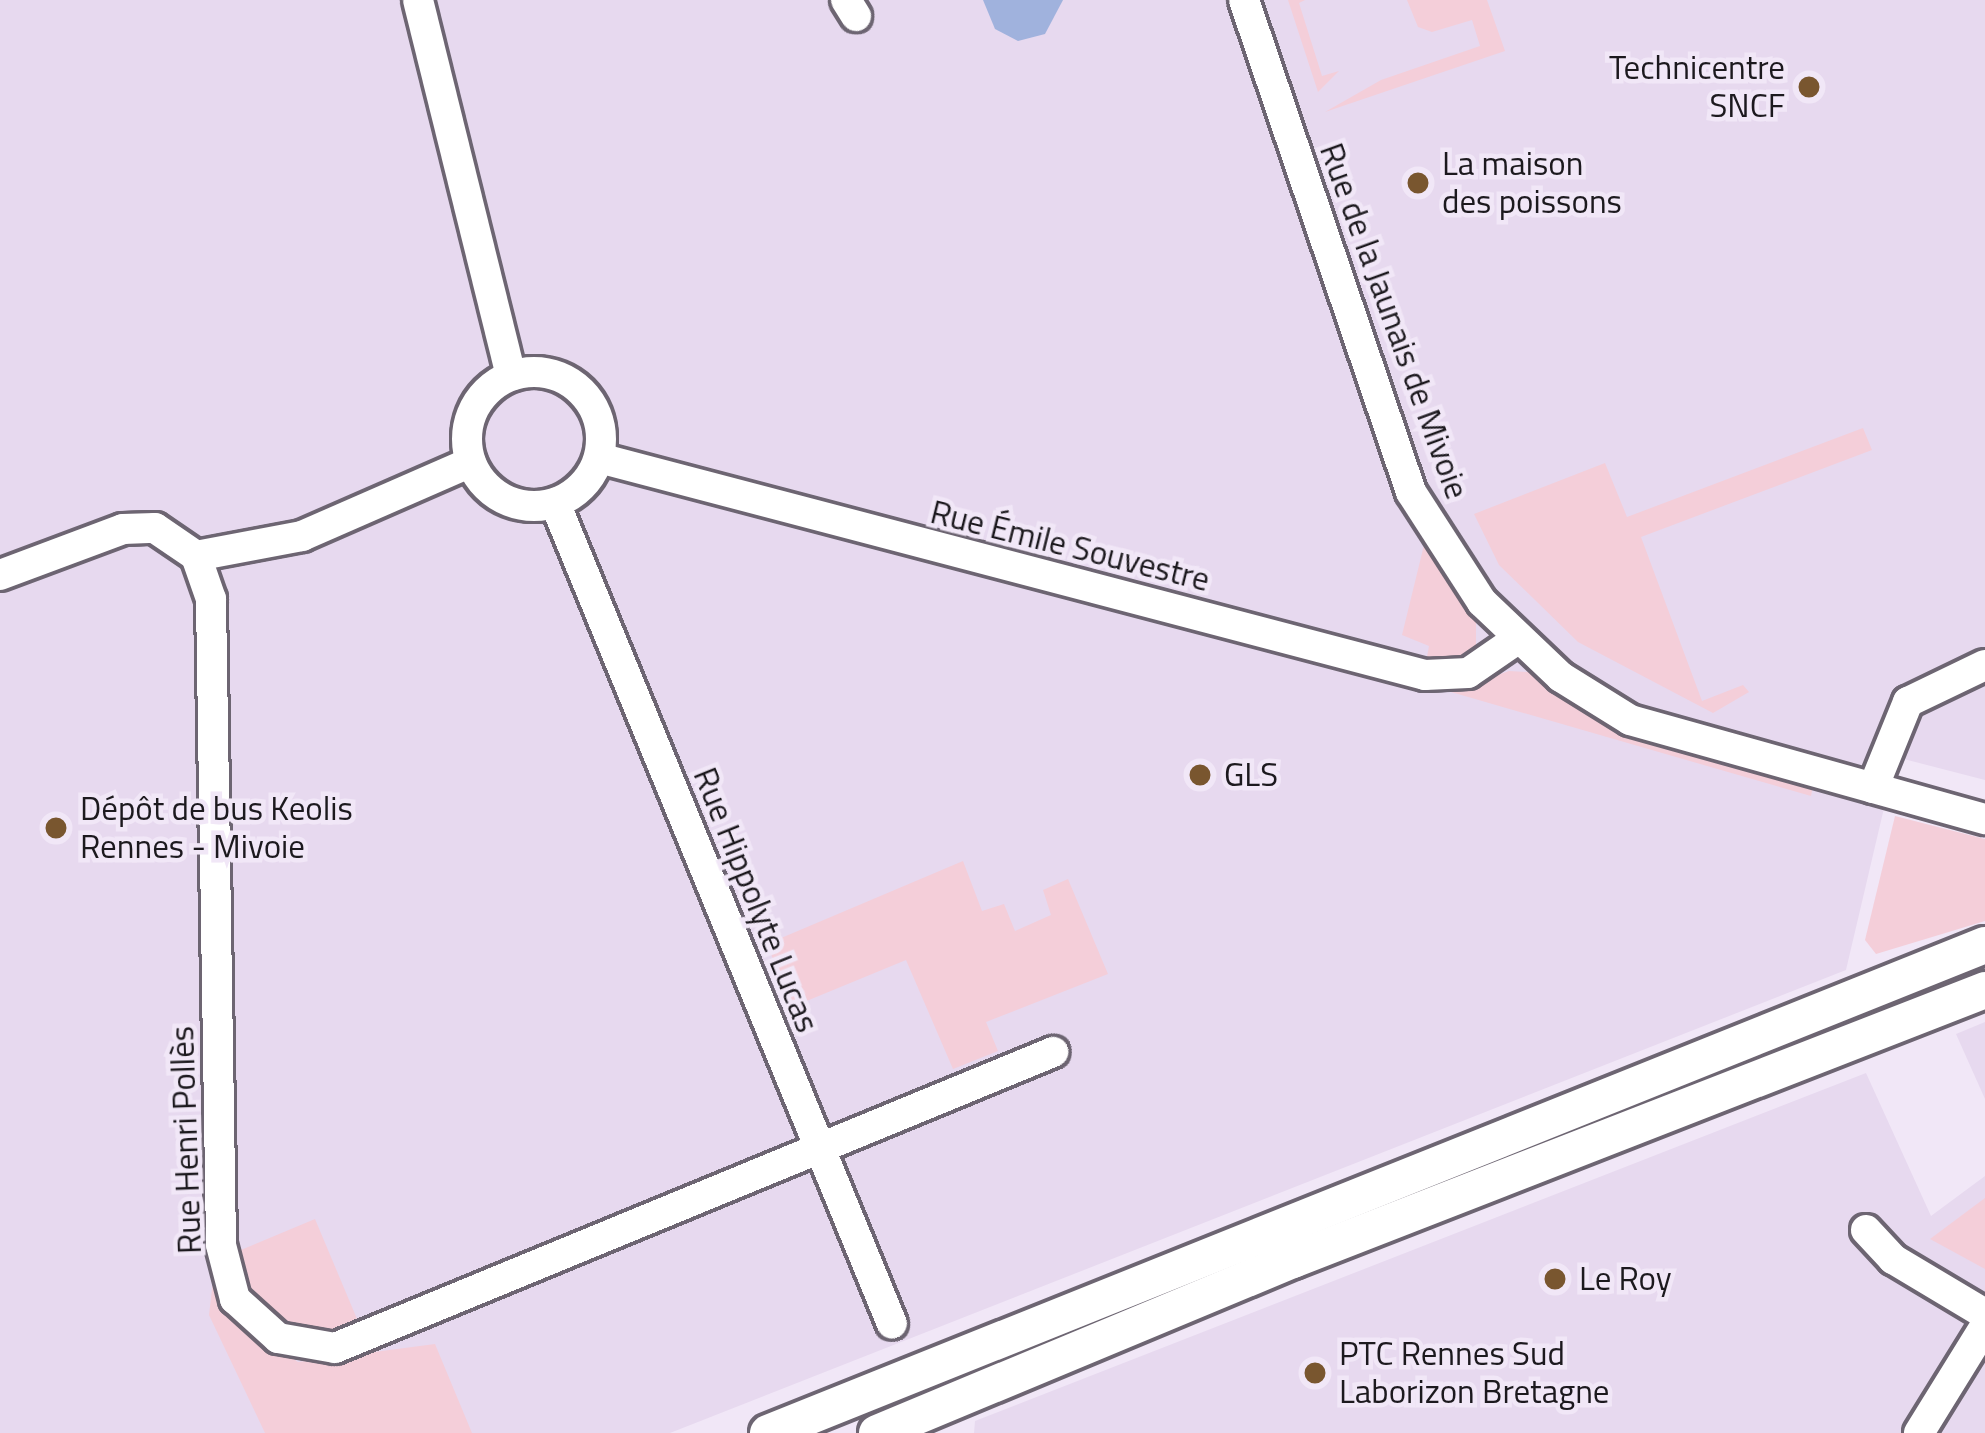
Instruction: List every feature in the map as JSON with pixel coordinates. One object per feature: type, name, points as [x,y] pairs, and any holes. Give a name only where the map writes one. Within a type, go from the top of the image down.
[{"type":"main road","points":[[768,1433],[1985,945]]},
{"type":"main road","points":[[877,1433],[1985,990]]},
{"type":"street","points":[[418,0],[512,376]]},
{"type":"street","name":"Rue de la Jaunais de Mivoie","points":[[1244,0],[1411,492],[1443,552],[1516,640],[1630,720],[1985,819]]},
{"type":"street","points":[[548,374],[580,391],[598,422],[599,458],[588,480],[555,503],[500,498],[471,462],[473,410],[512,376],[548,374]]},
{"type":"street","name":"Rue Émile Souvestre","points":[[599,458],[1425,675],[1468,673],[1516,640]]},
{"type":"street","points":[[0,575],[123,529],[155,528],[196,556],[302,536],[471,462]]},
{"type":"street","name":"Rue Hippolyte Lucas","points":[[555,503],[892,1324]]},
{"type":"street","name":"Rue Henri Pollès","points":[[196,556],[211,599],[220,1245],[235,1299],[278,1338],[334,1348],[1052,1052]]},
{"type":"street","points":[[1873,788],[1907,702],[1985,665]]},
{"type":"street","points":[[1840,1045],[1985,974]]},
{"type":"street","points":[[1866,1230],[1893,1258],[1985,1314]]},
{"type":"street","points":[[1919,1433],[1985,1326]]},
{"type":"shaded area","points":[[0,0],[1985,0],[1985,780],[1896,757],[1846,970],[670,1433],[0,1433]]},
{"type":"shaded area","points":[[1288,0],[1305,0],[1299,3],[1322,76],[1339,71],[1318,92]]},
{"type":"shaded area","points":[[1407,0],[1487,0],[1505,51],[1325,112],[1381,80],[1480,46],[1472,20],[1432,32],[1418,27]]},
{"type":"shaded area","points":[[1863,428],[1872,450],[1641,537],[1702,701],[1743,685],[1749,692],[1713,713],[1578,642],[1499,565],[1474,514],[1605,463],[1627,517]]},
{"type":"shaded area","points":[[1424,545],[1476,618],[1476,646],[1457,660],[1426,662],[1429,646],[1402,635]]},
{"type":"shaded area","points":[[1509,671],[1528,672],[1653,740],[1813,786],[1811,796],[1451,692]]},
{"type":"shaded area","points":[[1895,816],[1985,839],[1985,921],[1876,954],[1865,940]]},
{"type":"shaded area","points":[[963,861],[982,911],[1004,904],[1015,931],[1051,915],[1043,890],[1068,879],[1108,974],[986,1022],[998,1051],[953,1069],[906,960],[792,1007],[767,944]]},
{"type":"shaded area","points":[[1985,1022],[1985,1099],[1956,1034]]},
{"type":"shaded area","points":[[1866,1073],[1931,1216],[1985,1176],[1985,1433],[974,1433],[975,1421]]},
{"type":"shaded area","points":[[1985,1198],[1985,1269],[1930,1239]]},
{"type":"shaded area","points":[[315,1219],[360,1326],[327,1339],[276,1319],[245,1283],[236,1252]]},
{"type":"shaded area","points":[[213,1281],[241,1323],[298,1362],[435,1344],[472,1433],[265,1433],[209,1315]]},
{"type":"water","points":[[983,0],[1063,0],[1045,34],[1018,41],[995,29]]},
{"type":"place","name":"Technicentre SNCF","points":[[1809,87]]},
{"type":"place","name":"La maison des poissons","points":[[1418,183]]},
{"type":"place","name":"GLS","points":[[1200,775]]},
{"type":"place","name":"Dépôt de bus Keolis Rennes - Mivoie","points":[[56,828]]},
{"type":"place","name":"Le Roy","points":[[1555,1279]]},
{"type":"place","name":"PTC Rennes Sud Laborizon Bretagne","points":[[1315,1373]]}]
